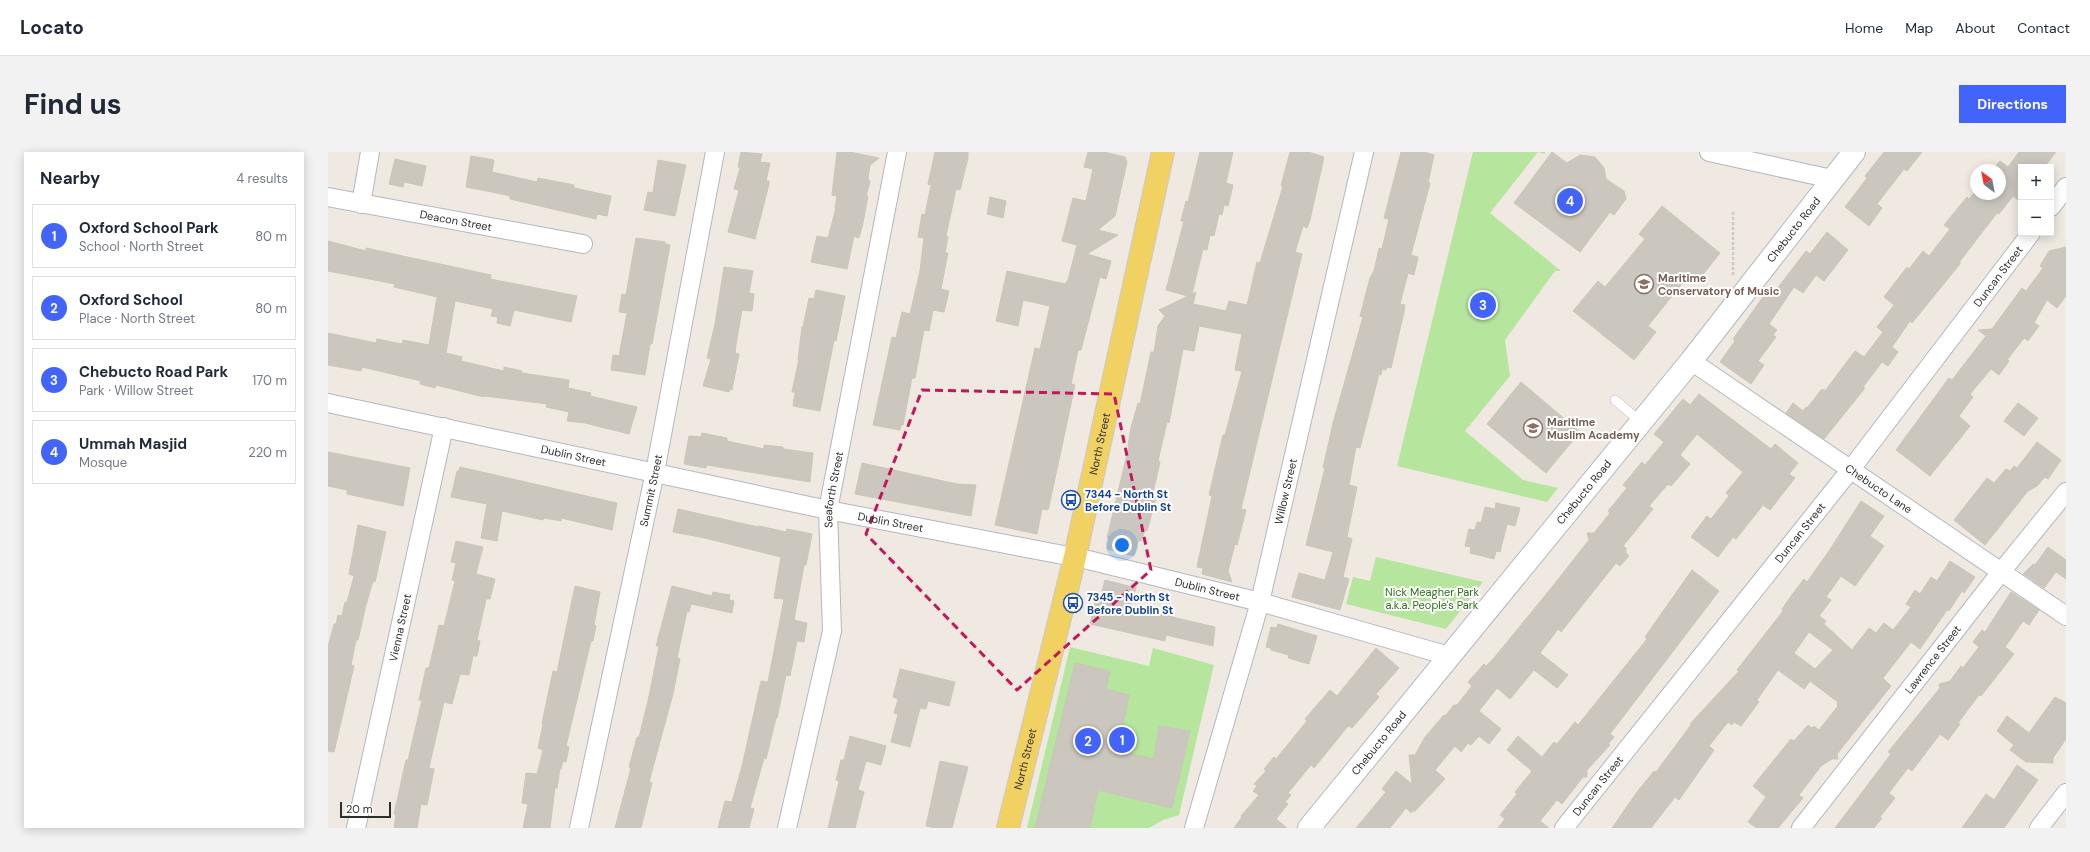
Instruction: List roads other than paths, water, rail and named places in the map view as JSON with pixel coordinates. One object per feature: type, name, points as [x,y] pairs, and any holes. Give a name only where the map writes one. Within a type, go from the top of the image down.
[{"type":"main road","name":"North Street","points":[[1008,828],[1075,557],[1163,152]]},
{"type":"street","points":[[361,204],[370,152]]},
{"type":"street","name":"Summit Street","points":[[578,828],[655,472],[715,152]]},
{"type":"street","name":"Seaforth Street","points":[[787,828],[832,631],[828,510],[897,152]]},
{"type":"street","name":"Willow Street","points":[[1194,828],[1260,602],[1364,152]]},
{"type":"street","points":[[1709,152],[1832,179]]},
{"type":"street","name":"Chebucto Road","points":[[1308,828],[1691,361],[1854,152]]},
{"type":"street","points":[[2054,203],[2066,187]]},
{"type":"street","name":"Deacon Street","points":[[328,197],[583,244]]},
{"type":"street","name":"Duncan Street","points":[[1564,828],[1851,470],[2029,236]]},
{"type":"street","name":"Chebucto Lane","points":[[1691,361],[2066,616]]},
{"type":"street","name":"Dublin Street","points":[[328,403],[828,510],[1075,557],[1260,602],[1449,656]]},
{"type":"street","name":"Vienna Street","points":[[356,828],[444,427]]},
{"type":"street","name":"Lawrence Street","points":[[1801,828],[2001,572],[2066,492]]},
{"type":"street","points":[[2039,828],[2066,792]]},
{"type":"lane","points":[[1615,400],[1641,422]]},
{"type":"place","name":"Ummah Masjid","points":[[1570,201]]},
{"type":"place","name":"Maritime Conservatory of Music","points":[[1644,284]]},
{"type":"place","name":"Chebucto Road Park","points":[[1483,305]]},
{"type":"place","name":"Maritime Muslim Academy","points":[[1533,428]]},
{"type":"place","name":"7344 - North St Before Dublin St","points":[[1071,500]]},
{"type":"place","name":"7345 - North St Before Dublin St","points":[[1073,603]]},
{"type":"place","name":"Oxford School Park","points":[[1122,740]]},
{"type":"place","name":"Oxford School","points":[[1088,741]]},
{"type":"park label","name":"Nick Meagher Park a.k.a. People's Park","points":[[1432,598]]}]
